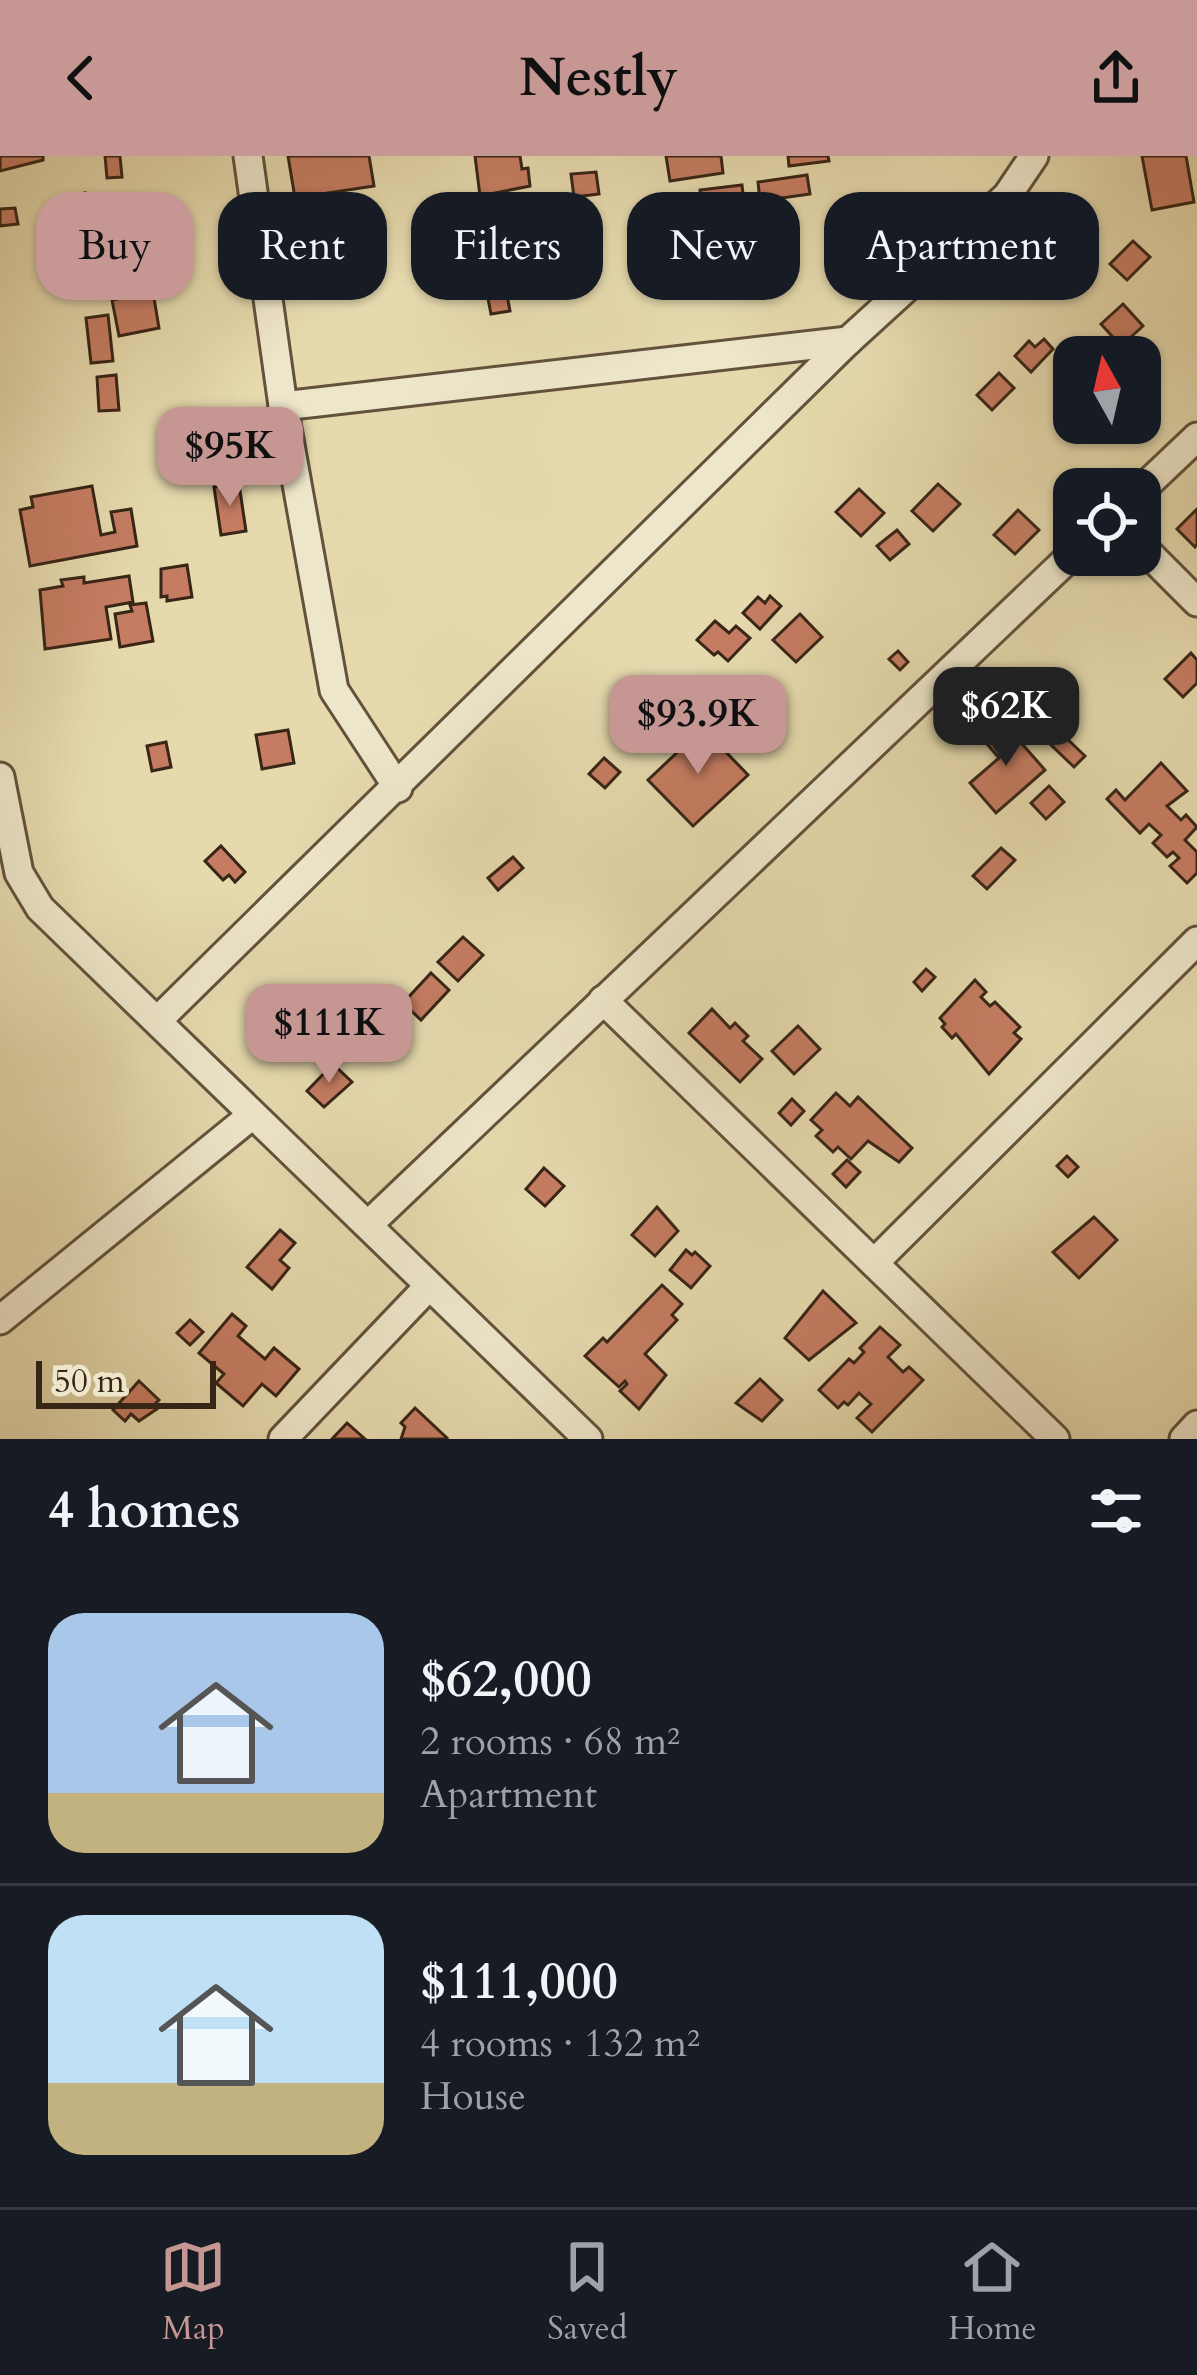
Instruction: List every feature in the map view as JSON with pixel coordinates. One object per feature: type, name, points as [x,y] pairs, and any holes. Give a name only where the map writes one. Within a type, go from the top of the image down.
[{"type":"street","points":[[248,156],[283,406],[336,696],[398,788]]},
{"type":"street","points":[[160,1019],[848,341],[1006,196],[1034,156]]},
{"type":"street","points":[[283,406],[848,341]]},
{"type":"street","points":[[1161,471],[1197,437]]},
{"type":"street","points":[[1161,565],[1197,602]]},
{"type":"street","points":[[368,1225],[1053,573]]},
{"type":"street","points":[[0,777],[24,886],[40,908],[160,1019],[251,1116],[587,1439]]},
{"type":"street","points":[[874,1263],[1197,941]]},
{"type":"street","points":[[603,1000],[1055,1439]]},
{"type":"street","points":[[0,1320],[251,1116]]},
{"type":"street","points":[[283,1439],[429,1286]]},
{"type":"street","points":[[1184,1439],[1197,1425]]},
{"type":"building","points":[[0,156],[43,156],[43,160],[0,171]]},
{"type":"building","points":[[105,156],[120,156],[122,177],[107,178]]},
{"type":"building","points":[[288,156],[369,156],[374,186],[294,192]]},
{"type":"building","points":[[475,156],[520,156],[522,169],[528,168],[530,186],[480,192]]},
{"type":"building","points":[[666,156],[721,156],[723,173],[670,181]]},
{"type":"building","points":[[788,156],[828,156],[829,161],[789,166]]},
{"type":"building","points":[[1142,156],[1186,156],[1194,202],[1152,210]]},
{"type":"building","points":[[596,172],[599,192],[573,192],[571,174]]},
{"type":"building","points":[[807,175],[810,194],[759,192],[758,182]]},
{"type":"building","points":[[742,185],[743,192],[700,192]]},
{"type":"building","points":[[15,208],[18,224],[0,226],[0,209]]},
{"type":"building","points":[[1133,241],[1150,257],[1127,280],[1110,264]]},
{"type":"building","points":[[112,300],[154,300],[159,328],[119,336]]},
{"type":"building","points":[[488,300],[508,300],[510,311],[491,314]]},
{"type":"building","points":[[1123,304],[1143,326],[1132,336],[1112,336],[1101,324]]},
{"type":"building","points":[[108,315],[113,361],[91,363],[86,318]]},
{"type":"building","points":[[1044,339],[1053,349],[1031,372],[1015,356],[1029,341],[1035,347]]},
{"type":"building","points":[[999,373],[1014,388],[992,410],[977,395]]},
{"type":"building","points":[[116,375],[119,410],[99,411],[97,377]]},
{"type":"building","points":[[239,484],[246,531],[221,535],[214,487]]},
{"type":"building","points":[[938,484],[960,504],[933,531],[912,511]]},
{"type":"building","points":[[92,486],[101,535],[115,532],[111,512],[131,509],[137,546],[30,566],[20,510],[33,507],[31,497]]},
{"type":"building","points":[[859,489],[884,513],[861,536],[836,512]]},
{"type":"building","points":[[1197,509],[1197,544],[1195,547],[1177,529]]},
{"type":"building","points":[[1018,510],[1039,530],[1015,554],[994,535]]},
{"type":"building","points":[[897,530],[909,544],[890,560],[877,546]]},
{"type":"building","points":[[187,565],[192,597],[167,601],[167,596],[161,597],[161,569]]},
{"type":"building","points":[[129,576],[133,602],[106,607],[111,639],[45,649],[40,590],[63,586],[61,580],[84,577],[84,583]]},
{"type":"building","points":[[770,596],[781,606],[760,629],[743,613],[758,597],[765,603]]},
{"type":"building","points":[[146,603],[153,641],[120,647],[115,614]]},
{"type":"building","points":[[800,614],[822,637],[796,662],[773,640]]},
{"type":"building","points":[[715,621],[729,633],[736,626],[750,638],[728,661],[697,640]]},
{"type":"building","points":[[898,651],[908,662],[900,670],[889,659]]},
{"type":"building","points":[[1191,653],[1197,660],[1197,683],[1183,697],[1165,679]]},
{"type":"building","points":[[671,692],[684,705],[670,721],[656,709]]},
{"type":"building","points":[[1002,721],[1045,770],[996,813],[970,783],[999,758],[982,738]]},
{"type":"building","points":[[703,728],[748,775],[693,826],[648,780]]},
{"type":"building","points":[[288,730],[294,763],[262,769],[256,735]]},
{"type":"building","points":[[1061,733],[1085,756],[1074,767],[1050,744]]},
{"type":"building","points":[[166,742],[171,767],[152,771],[147,746]]},
{"type":"building","points":[[604,758],[620,772],[605,788],[589,774]]},
{"type":"building","points":[[1161,763],[1187,791],[1167,806],[1197,827],[1185,840],[1197,852],[1197,873],[1187,883],[1170,866],[1179,858],[1173,852],[1167,857],[1153,843],[1161,835],[1149,824],[1140,833],[1107,799],[1116,790],[1125,800]]},
{"type":"building","points":[[1049,786],[1064,802],[1046,819],[1031,803]]},
{"type":"building","points":[[221,846],[245,872],[235,882],[229,875],[223,880],[205,861]]},
{"type":"building","points":[[1001,848],[1015,860],[987,889],[973,876]]},
{"type":"building","points":[[513,857],[523,868],[498,890],[488,878]]},
{"type":"building","points":[[463,937],[483,955],[458,981],[438,962]]},
{"type":"building","points":[[926,969],[935,977],[922,991],[914,982]]},
{"type":"building","points":[[431,973],[449,990],[421,1020],[403,1003]]},
{"type":"building","points":[[975,980],[986,992],[981,997],[990,1006],[995,1002],[1020,1027],[1014,1033],[1021,1039],[989,1074],[956,1034],[952,1038],[942,1027],[940,1018]]},
{"type":"building","points":[[712,1009],[730,1028],[735,1023],[748,1036],[743,1041],[762,1059],[740,1082],[689,1033]]},
{"type":"building","points":[[798,1026],[820,1049],[794,1074],[772,1051]]},
{"type":"building","points":[[333,1064],[352,1082],[324,1107],[307,1091]]},
{"type":"building","points":[[836,1093],[850,1106],[858,1097],[912,1148],[899,1162],[868,1141],[851,1159],[838,1147],[833,1152],[816,1136],[822,1130],[811,1120]]},
{"type":"building","points":[[792,1099],[804,1111],[791,1125],[779,1113]]},
{"type":"building","points":[[1067,1156],[1078,1167],[1068,1177],[1057,1166]]},
{"type":"building","points":[[847,1160],[860,1172],[846,1187],[833,1174]]},
{"type":"building","points":[[544,1168],[564,1186],[545,1206],[526,1189]]},
{"type":"building","points":[[657,1207],[678,1231],[655,1256],[632,1235]]},
{"type":"building","points":[[1094,1217],[1117,1240],[1079,1278],[1053,1252]]},
{"type":"building","points":[[280,1230],[295,1243],[280,1260],[289,1268],[272,1289],[247,1267]]},
{"type":"building","points":[[686,1250],[710,1266],[691,1288],[670,1270]]},
{"type":"building","points":[[662,1285],[682,1304],[672,1315],[677,1320],[645,1354],[666,1375],[639,1409],[620,1391],[625,1381],[619,1387],[585,1356],[603,1338],[607,1342]]},
{"type":"building","points":[[823,1291],[856,1323],[809,1360],[785,1338]]},
{"type":"building","points":[[232,1314],[246,1326],[238,1336],[265,1359],[274,1348],[299,1369],[276,1396],[262,1384],[243,1406],[216,1383],[224,1374],[199,1353]]},
{"type":"building","points":[[190,1320],[203,1332],[190,1345],[177,1333]]},
{"type":"building","points":[[880,1327],[900,1345],[888,1357],[903,1372],[909,1367],[923,1380],[872,1432],[857,1418],[871,1404],[859,1393],[838,1408],[819,1390],[849,1359],[854,1363],[864,1352],[860,1348]]},
{"type":"building","points":[[760,1379],[782,1400],[762,1421],[736,1403]]},
{"type":"building","points":[[139,1381],[159,1400],[154,1405],[157,1409],[139,1421],[131,1414],[125,1421],[113,1410]]},
{"type":"building","points":[[415,1408],[447,1438],[401,1439],[405,1427],[401,1423]]},
{"type":"building","points":[[347,1423],[365,1439],[332,1439]]}]
